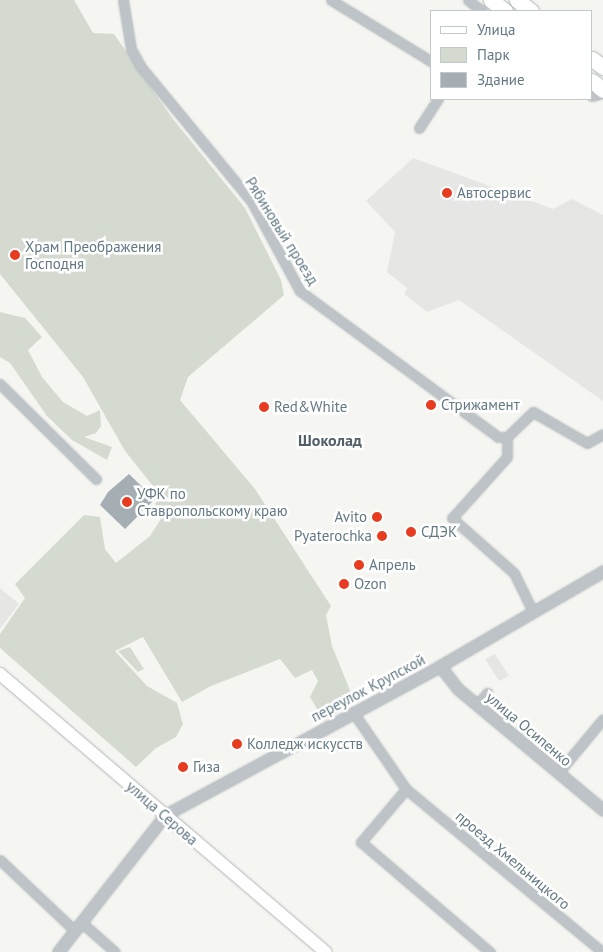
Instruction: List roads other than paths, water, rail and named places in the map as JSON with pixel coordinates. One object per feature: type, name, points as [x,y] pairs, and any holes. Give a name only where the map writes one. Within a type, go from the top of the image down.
[{"type":"main road","points":[[491,0],[504,10]]},
{"type":"main road","points":[[517,0],[530,10]]},
{"type":"main road","points":[[593,59],[603,67]]},
{"type":"main road","points":[[593,82],[603,92]]},
{"type":"main road","name":"улица Серова","points":[[0,674],[325,952]]},
{"type":"street","name":"Рябиновый проезд","points":[[123,0],[131,49],[142,67],[252,202],[300,291],[488,432],[507,437]]},
{"type":"street","points":[[331,0],[430,61]]},
{"type":"street","points":[[468,0],[481,10]]},
{"type":"street","points":[[419,128],[437,100]]},
{"type":"street","points":[[0,384],[96,479]]},
{"type":"street","points":[[533,612],[514,573],[452,518],[507,456],[507,437],[533,412],[587,443],[603,434]]},
{"type":"street","name":"переулок Крупской","points":[[58,952],[165,815],[440,666],[603,571]]},
{"type":"street","name":"улица Осипенко","points":[[440,666],[477,705],[603,810]]},
{"type":"street","points":[[477,705],[487,693]]},
{"type":"street","name":"проезд Хмельницкого","points":[[353,712],[406,789],[602,952]]},
{"type":"street","points":[[558,773],[603,719]]},
{"type":"street","points":[[406,789],[361,842],[490,952]]},
{"type":"street","points":[[0,860],[78,926],[115,952]]},
{"type":"place","name":"Автосервис","points":[[447,193]]},
{"type":"place","name":"Храм Преображения Господня","points":[[15,255]]},
{"type":"place","name":"Стрижамент","points":[[431,405]]},
{"type":"place","name":"Red&White","points":[[264,407]]},
{"type":"place","name":"УФК по Ставропольскому краю","points":[[127,502]]},
{"type":"place","name":"Avito","points":[[377,517]]},
{"type":"place","name":"СДЭК","points":[[411,532]]},
{"type":"place","name":"Pyaterochka","points":[[382,536]]},
{"type":"place","name":"Апрель","points":[[359,565]]},
{"type":"place","name":"Ozon","points":[[344,584]]},
{"type":"place","name":"Колледж искусств","points":[[237,744]]},
{"type":"place","name":"Гиза","points":[[183,767]]},
{"type":"district","name":"Шоколад","points":[[330,440]]}]
